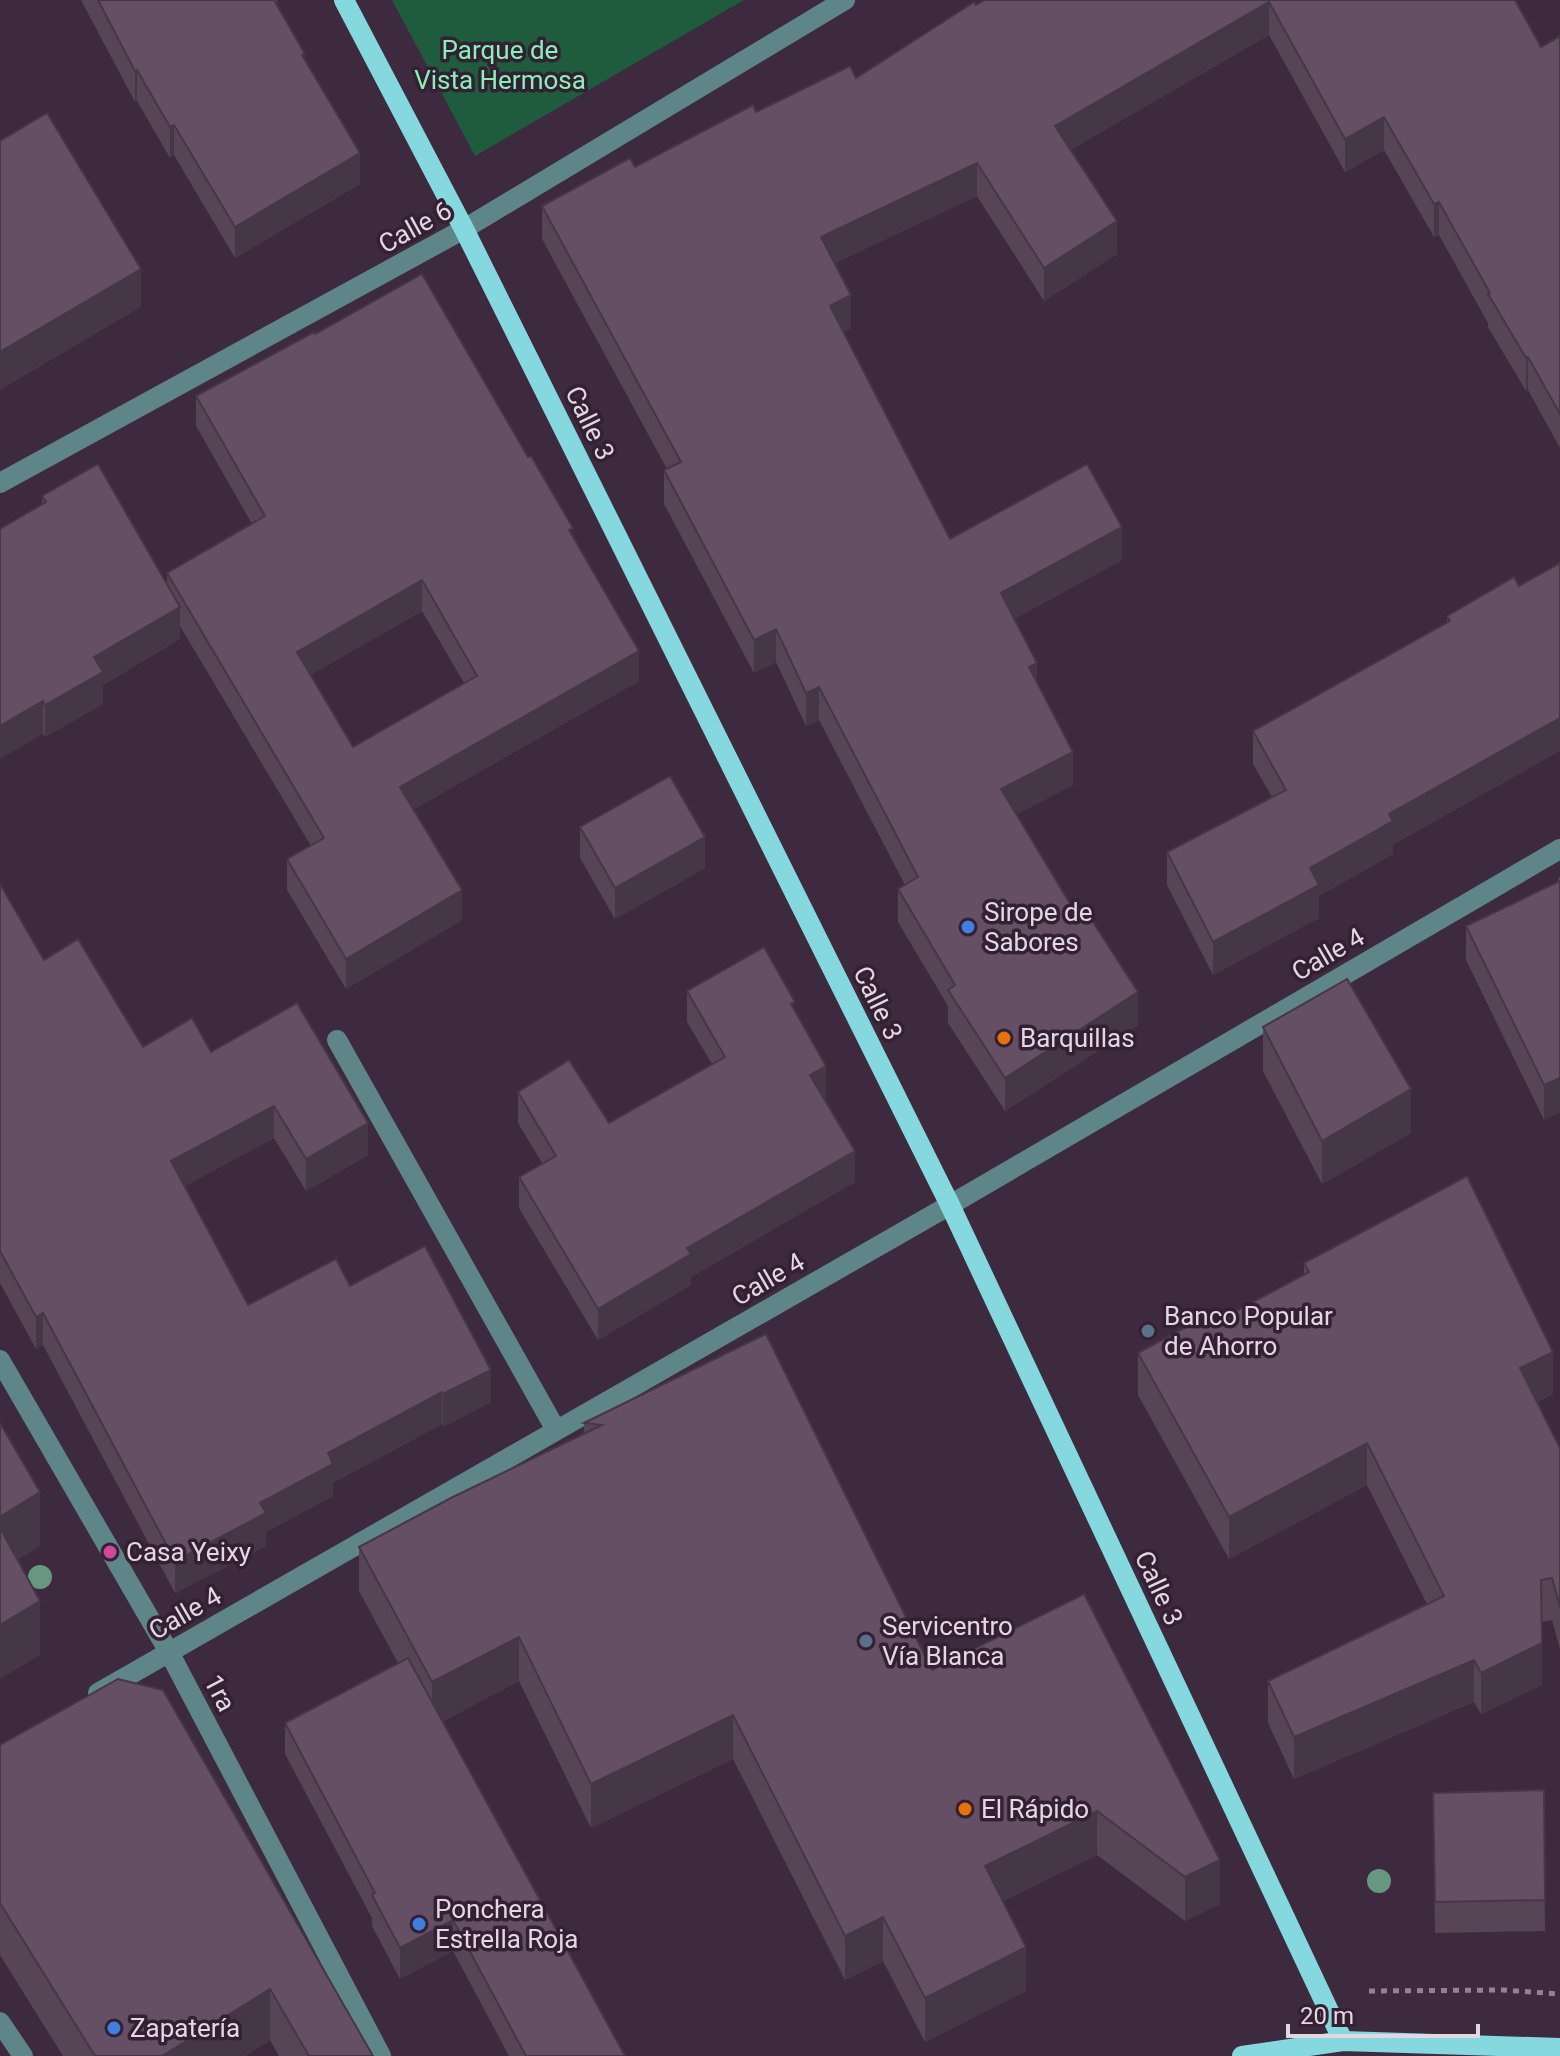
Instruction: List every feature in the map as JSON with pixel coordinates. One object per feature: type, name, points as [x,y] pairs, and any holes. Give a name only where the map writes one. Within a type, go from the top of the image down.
[{"type":"main road","name":"Calle 3","points":[[344,0],[464,229],[950,1205],[1343,2041]]},
{"type":"main road","points":[[1242,2056],[1343,2041],[1560,2048]]},
{"type":"street","name":"Calle 6","points":[[0,483],[464,229],[845,0]]},
{"type":"street","name":"Calle 4","points":[[78,1705],[950,1205],[1560,849]]},
{"type":"street","points":[[337,1040],[556,1430]]},
{"type":"street","name":"1ra","points":[[0,1360],[169,1652],[381,2056]]},
{"type":"street","points":[[0,2022],[23,2056]]},
{"type":"path","points":[[1320,1991],[1503,1990],[1560,1994]]},
{"type":"green space","name":"Parque de Vista Hermosa","points":[[392,0],[744,0],[475,156]]},
{"type":"building","points":[[98,0],[274,0],[305,54],[302,55],[360,153],[235,227],[174,125],[170,127],[135,71]]},
{"type":"building","points":[[985,0],[1515,0],[1541,47],[1560,36],[1560,414],[1488,294],[1439,202],[1434,204],[1384,117],[1345,139],[1269,2],[1055,126],[1117,221],[1044,268],[977,163],[821,237],[851,295],[830,306],[950,539],[1087,464],[1122,527],[1001,593],[1037,663],[1029,667],[1073,752],[1001,789],[1074,910],[1082,905],[1138,992],[1005,1078],[948,990],[955,985],[898,889],[918,877],[819,687],[806,693],[776,629],[754,640],[664,470],[681,462],[542,206],[630,158],[635,167],[753,105],[756,112],[850,66],[856,78],[974,2],[976,5]]},
{"type":"building","points":[[47,113],[141,269],[0,352],[0,141]]},
{"type":"building","points":[[422,274],[573,528],[569,530],[639,651],[400,787],[462,890],[346,959],[287,859],[324,838],[167,573],[265,516],[196,396]],"holes":[[[422,580],[477,676],[353,747],[297,652]]]},
{"type":"building","points":[[98,464],[180,607],[94,657],[103,672],[0,726],[0,529],[46,502],[42,496]]},
{"type":"building","points":[[1560,563],[1560,718],[1389,814],[1393,821],[1310,868],[1319,885],[1213,942],[1167,852],[1286,790],[1253,731],[1450,621],[1447,616],[1514,577],[1519,586]]},
{"type":"building","points":[[670,776],[705,837],[615,888],[580,827]]},
{"type":"building","points":[[1560,881],[1560,1078],[1544,1085],[1466,926]]},
{"type":"building","points":[[0,884],[44,960],[78,939],[143,1047],[192,1018],[211,1052],[297,1003],[368,1123],[306,1159],[274,1106],[171,1161],[248,1305],[336,1259],[350,1286],[425,1246],[491,1370],[442,1392],[328,1453],[333,1464],[260,1503],[266,1513],[175,1561],[43,1313],[36,1317],[0,1251]]},
{"type":"building","points":[[764,947],[826,1066],[810,1075],[855,1151],[687,1248],[691,1254],[598,1309],[519,1177],[556,1156],[518,1092],[569,1060],[609,1123],[725,1057],[687,991]]},
{"type":"building","points":[[1347,979],[1411,1089],[1322,1141],[1263,1027]]},
{"type":"building","points":[[1467,1176],[1553,1352],[1520,1368],[1560,1448],[1560,1607],[1552,1578],[1541,1580],[1542,1643],[1481,1673],[1474,1660],[1294,1737],[1268,1681],[1444,1596],[1367,1443],[1229,1517],[1138,1353],[1204,1317],[1209,1326],[1309,1272],[1304,1263]]},
{"type":"building","points":[[766,1334],[932,1670],[1084,1594],[1220,1860],[1185,1877],[1097,1811],[985,1866],[1026,1947],[925,1998],[883,1917],[845,1936],[733,1715],[591,1784],[519,1637],[432,1682],[359,1547],[451,1498],[602,1425],[584,1423]]},
{"type":"building","points":[[0,1423],[40,1492],[0,1517]]},
{"type":"building","points":[[0,1528],[40,1601],[0,1625]]},
{"type":"building","points":[[408,1658],[625,2056],[526,2056],[453,1920],[400,1948],[372,1895],[375,1893],[285,1723]]},
{"type":"building","points":[[118,1679],[163,1690],[373,2056],[309,2056],[270,1989],[162,2056],[95,2056],[0,1903],[0,1745]]},
{"type":"building","points":[[1544,1790],[1545,1900],[1435,1902],[1433,1793]]},
{"type":"place","name":"Sirope de Sabores","points":[[968,927]]},
{"type":"place","name":"Barquillas","points":[[1004,1038]]},
{"type":"place","name":"Banco Popular de Ahorro","points":[[1148,1331]]},
{"type":"place","name":"Casa Yeixy","points":[[110,1552]]},
{"type":"place","name":"Servicentro Vía Blanca","points":[[866,1641]]},
{"type":"place","name":"El Rápido","points":[[965,1809]]},
{"type":"place","name":"Ponchera Estrella Roja","points":[[419,1924]]},
{"type":"place","name":"Zapatería","points":[[114,2028]]}]
